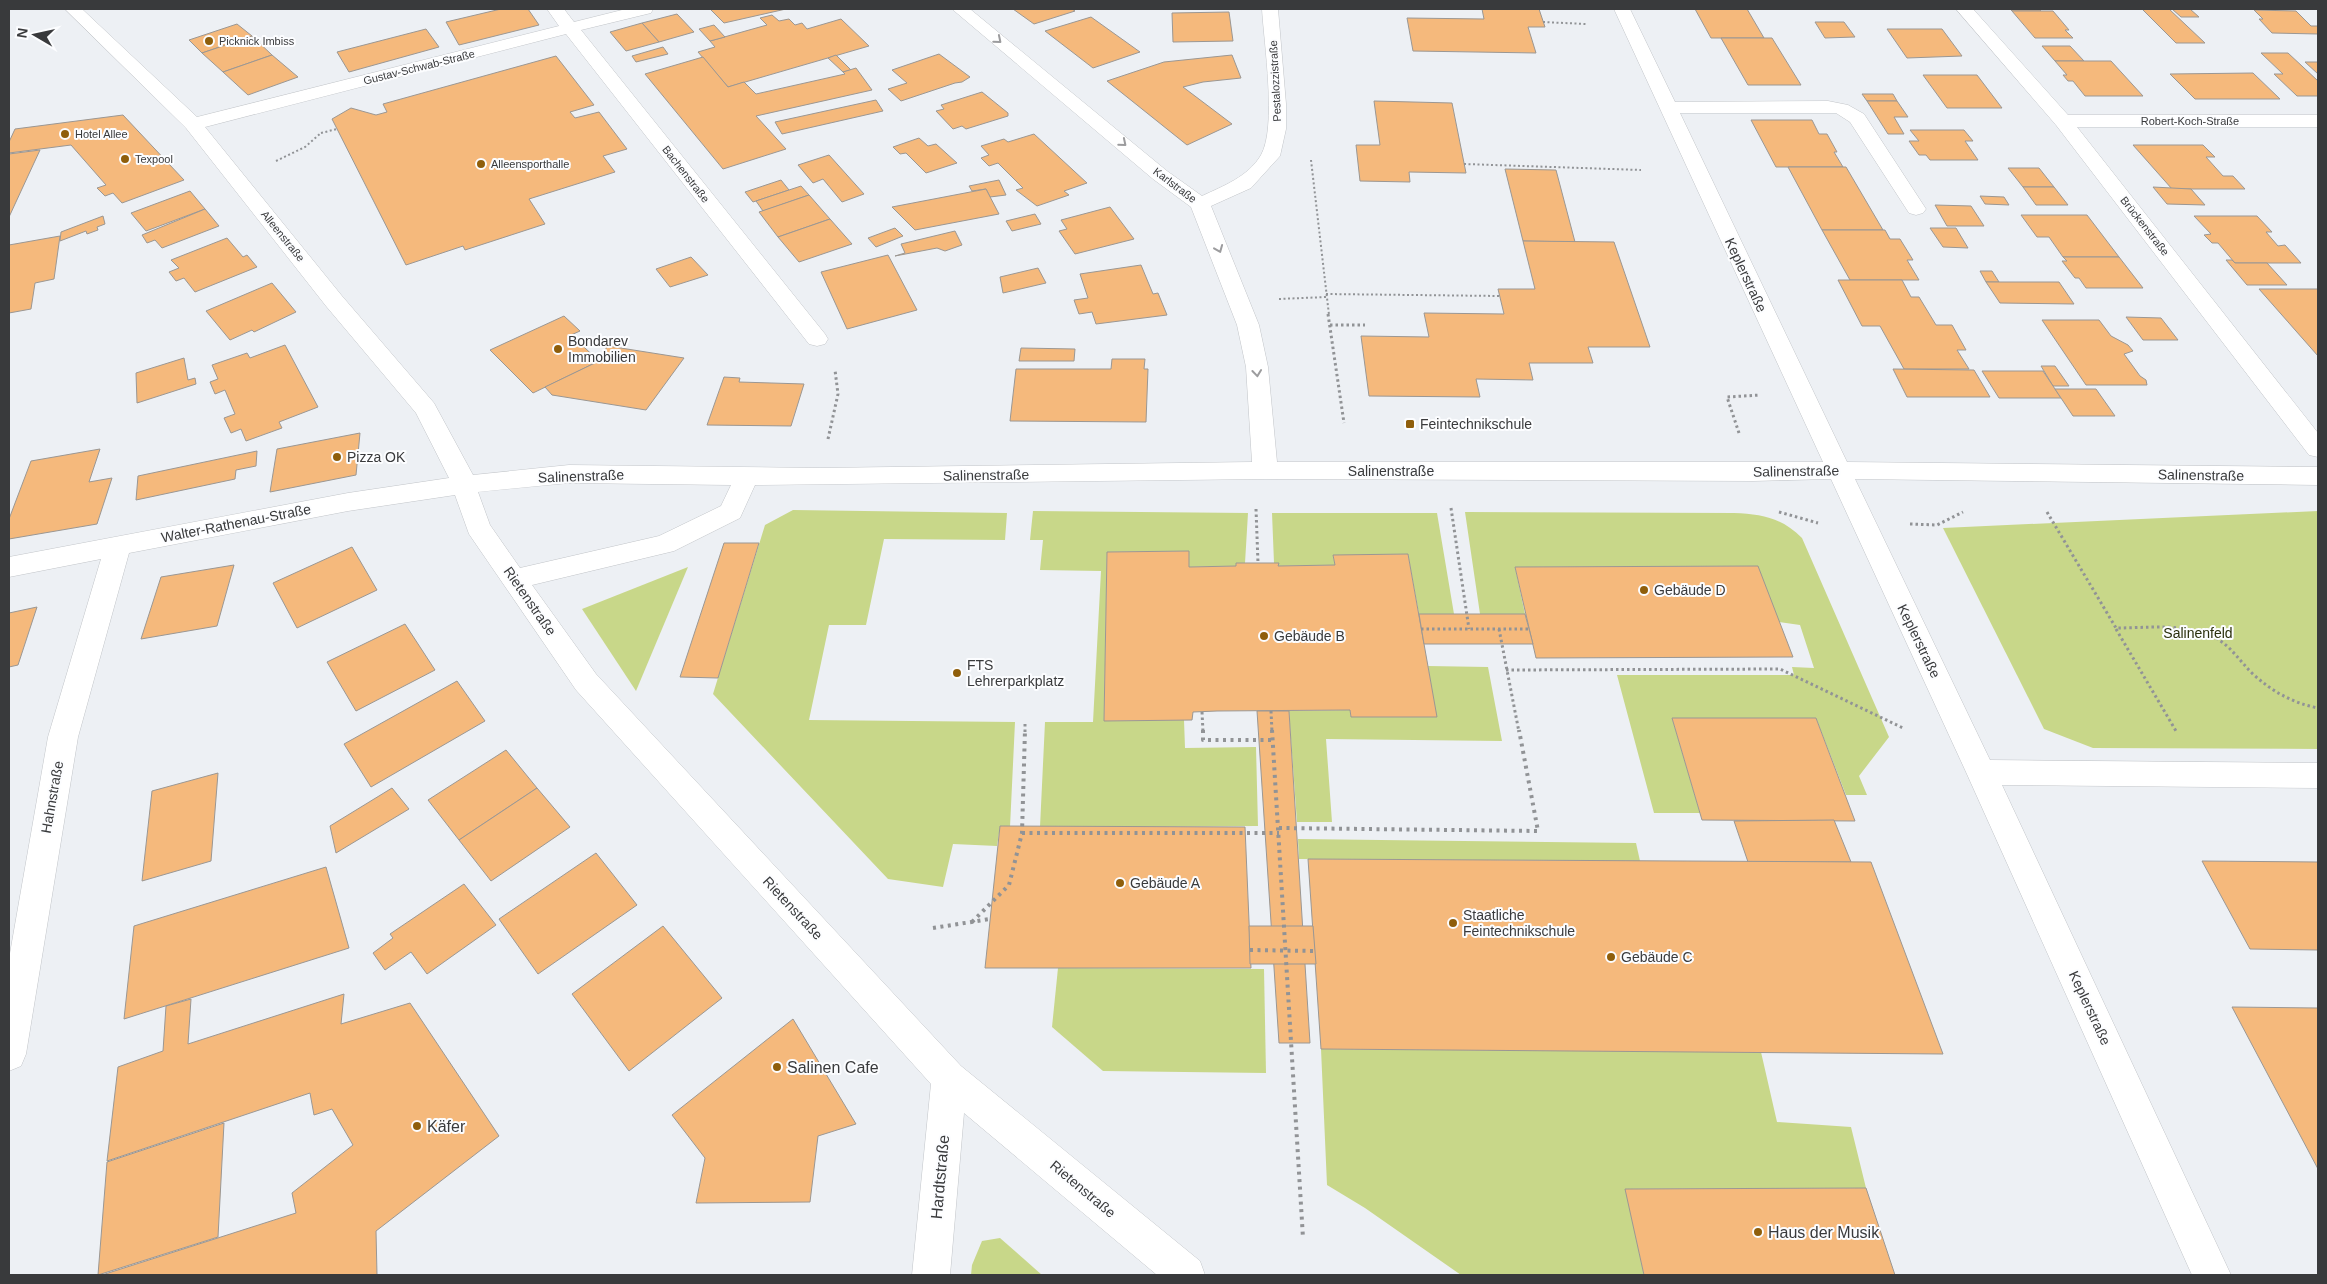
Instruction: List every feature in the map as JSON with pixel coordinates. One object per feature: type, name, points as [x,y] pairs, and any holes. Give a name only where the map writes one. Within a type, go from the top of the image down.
[{"type":"street","name":"Alleenstraße","points":[[73,9],[193,124],[334,300],[426,409],[458,469],[464,485]]},
{"type":"street","name":"Bachenstraße","points":[[555,9],[817,339]]},
{"type":"street","name":"Gustav-Schwab-Straße","points":[[193,124],[645,9]]},
{"type":"street","name":"Karlstraße","points":[[960,9],[1160,175],[1200,204],[1248,325],[1257,367],[1265,470]]},
{"type":"street","name":"Pestalozzistraße","points":[[1200,204],[1244,184],[1270,156],[1277,129],[1277,104],[1270,9]]},
{"type":"street","name":"Keplerstraße","points":[[1622,9],[1862,523],[1981,772],[2212,1275]]},
{"type":"street","name":"Brückenstraße","points":[[1964,9],[2063,121],[2318,449]]},
{"type":"street","points":[[1668,108],[1828,106],[1842,109],[1857,118],[1916,209]]},
{"type":"street","name":"Robert-Koch-Straße","points":[[2063,121],[2318,121]]},
{"type":"street","name":"Salinenstraße","points":[[464,485],[570,474],[820,476],[1265,470],[1753,472],[1838,470],[2318,476]]},
{"type":"street","points":[[514,579],[665,544],[732,512],[746,476]]},
{"type":"street","name":"Walter-Rathenau-Straße","points":[[9,567],[348,502],[464,485]]},
{"type":"street","name":"Rietenstraße","points":[[464,485],[478,527],[586,682],[949,1078],[1186,1275]]},
{"type":"street","name":"Hahnstraße","points":[[9,1054],[63,737],[118,546]]},
{"type":"street","points":[[1981,772],[2318,775]]},
{"type":"street","name":"Hardtstraße","points":[[931,1275],[949,1078]]},
{"type":"path","points":[[1543,22],[1586,24]]},
{"type":"path","points":[[276,161],[305,148],[321,134]]},
{"type":"path","points":[[1310,153],[1326,294],[1344,423]]},
{"type":"path","points":[[1464,164],[1641,170]]},
{"type":"path","points":[[1326,294],[1500,296]]},
{"type":"path","points":[[1330,325],[1365,325]]},
{"type":"path","points":[[817,339],[838,376],[835,414],[820,476]]},
{"type":"path","points":[[1256,504],[1258,563]]},
{"type":"path","points":[[1450,505],[1469,629]]},
{"type":"path","points":[[1773,510],[1813,523],[1862,523]]},
{"type":"path","points":[[2047,510],[2178,736]]},
{"type":"path","points":[[2116,628],[2193,629],[2212,636],[2231,648],[2254,674],[2276,692],[2299,704],[2318,708]]},
{"type":"path","points":[[1421,629],[1529,629]]},
{"type":"path","points":[[1022,832],[1279,830],[1538,831],[1498,629]]},
{"type":"path","points":[[1506,670],[1780,668],[1903,728]]},
{"type":"path","points":[[1271,711],[1303,1238]]},
{"type":"path","points":[[1202,712],[1203,740],[1274,740]]},
{"type":"path","points":[[972,922],[1009,885],[1022,832],[1025,722]]},
{"type":"path","points":[[933,928],[990,919]]},
{"type":"path","points":[[1250,950],[1314,950]]},
{"type":"green space","points":[[793,510],[1007,513],[1005,540],[884,539],[866,625],[829,625],[809,720],[1015,722],[1010,827],[1000,827],[997,846],[953,844],[943,887],[888,879],[713,694],[765,525]]},
{"type":"green space","points":[[1033,511],[1248,513],[1245,563],[1236,563],[1236,566],[1189,567],[1188,551],[1107,552],[1104,721],[1184,720],[1185,748],[1256,747],[1258,826],[1040,827],[1045,722],[1093,722],[1101,571],[1040,570],[1043,540],[1030,540]]},
{"type":"green space","name":"Salinenfeld","points":[[2318,511],[2318,749],[2093,748],[2044,729],[1943,528]]},
{"type":"green space","points":[[1465,512],[1734,513],[1763,516],[1787,526],[1802,538],[1889,737],[1859,776],[1867,795],[1846,795],[1816,718],[1672,718],[1700,813],[1654,813],[1617,675],[1794,675],[1792,667],[1814,668],[1800,625],[1779,622],[1757,566],[1515,567],[1525,614],[1480,614]]},
{"type":"green space","points":[[1272,513],[1437,513],[1454,614],[1419,614],[1408,554],[1333,556],[1335,565],[1278,566],[1278,563],[1274,563]]},
{"type":"green space","points":[[688,567],[636,691],[582,609]]},
{"type":"green space","points":[[1428,666],[1488,667],[1502,741],[1326,739],[1332,822],[1297,822],[1289,711],[1350,710],[1351,717],[1436,717]]},
{"type":"green space","points":[[1298,839],[1636,843],[1640,861],[1299,859]]},
{"type":"green space","points":[[1058,968],[1264,969],[1266,1073],[1103,1071],[1052,1027]]},
{"type":"green space","points":[[1321,1049],[1761,1052],[1777,1122],[1851,1127],[1866,1188],[1626,1189],[1644,1275],[1461,1275],[1365,1208],[1327,1185]]},
{"type":"green space","points":[[1000,1238],[1042,1275],[971,1275],[972,1265],[982,1241]]},
{"type":"building","points":[[501,9],[528,9],[539,25],[459,45],[446,22]]},
{"type":"building","points":[[710,9],[786,9],[724,23]]},
{"type":"building","points":[[1013,9],[1072,9],[1075,11],[1034,24]]},
{"type":"building","points":[[1482,9],[1539,9],[1545,27],[1528,27],[1536,53],[1413,51],[1407,18],[1484,19]]},
{"type":"building","points":[[1695,9],[1747,9],[1764,38],[1711,38]]},
{"type":"building","points":[[2010,9],[2039,9],[2041,11],[2012,11]]},
{"type":"building","points":[[2142,9],[2169,9],[2205,43],[2176,43]]},
{"type":"building","points":[[2172,9],[2190,9],[2199,17],[2181,17]]},
{"type":"building","points":[[2254,10],[2296,11],[2311,26],[2318,26],[2318,34],[2272,33],[2259,19],[2263,19]]},
{"type":"building","points":[[2012,11],[2053,11],[2069,30],[2065,30],[2073,38],[2035,38]]},
{"type":"building","points":[[1229,12],[1233,41],[1173,42],[1172,13]]},
{"type":"building","points":[[677,14],[694,32],[659,42],[642,23]]},
{"type":"building","points":[[772,15],[779,21],[789,19],[795,25],[802,23],[807,29],[841,19],[869,46],[728,87],[698,52],[715,47],[710,41],[767,25],[760,18]]},
{"type":"building","points":[[1091,17],[1140,52],[1093,68],[1045,31]]},
{"type":"building","points":[[1815,22],[1844,22],[1855,37],[1825,38]]},
{"type":"building","points":[[642,23],[659,42],[626,51],[610,32]]},
{"type":"building","points":[[237,24],[252,36],[202,53],[189,40]]},
{"type":"building","points":[[714,25],[725,37],[710,41],[699,29]]},
{"type":"building","points":[[426,29],[439,47],[349,72],[337,52]]},
{"type":"building","points":[[1887,29],[1942,29],[1962,56],[1907,58]]},
{"type":"building","points":[[252,36],[272,55],[223,72],[202,53]]},
{"type":"building","points":[[1721,38],[1772,38],[1801,85],[1748,85]]},
{"type":"building","points":[[2042,46],[2070,46],[2084,61],[2055,61]]},
{"type":"building","points":[[663,47],[668,54],[636,62],[632,56]]},
{"type":"building","points":[[2261,53],[2288,53],[2318,81],[2318,96],[2297,96],[2274,74],[2283,74]]},
{"type":"building","points":[[939,54],[970,77],[962,82],[901,101],[888,89],[907,83],[892,70]]},
{"type":"building","points":[[272,55],[298,77],[248,95],[223,72]]},
{"type":"building","points":[[836,55],[851,70],[843,72],[828,58]]},
{"type":"building","points":[[1232,55],[1241,78],[1203,82],[1183,87],[1232,124],[1187,145],[1107,81],[1164,62]]},
{"type":"building","name":"Alleensporthalle","points":[[556,56],[594,105],[570,112],[575,118],[599,112],[627,149],[603,156],[615,172],[529,199],[545,224],[465,250],[463,246],[406,265],[332,119],[351,108],[376,115],[387,112],[383,104]]},
{"type":"building","points":[[703,57],[728,87],[744,82],[756,94],[845,74],[843,72],[856,68],[872,90],[756,116],[786,149],[723,169],[645,74]]},
{"type":"building","points":[[2055,61],[2111,61],[2143,96],[2085,96],[2073,81],[2068,81],[2063,75],[2067,75]]},
{"type":"building","points":[[2305,62],[2318,62],[2318,74]]},
{"type":"building","points":[[2253,73],[2280,99],[2195,99],[2170,74]]},
{"type":"building","points":[[1923,75],[1977,75],[2002,108],[1947,108]]},
{"type":"building","points":[[982,92],[1008,113],[1008,116],[966,129],[962,126],[953,129],[936,111],[944,109],[941,105]]},
{"type":"building","points":[[1862,94],[1893,94],[1897,101],[1867,101]]},
{"type":"building","points":[[876,100],[883,111],[782,134],[775,122]]},
{"type":"building","points":[[1374,101],[1452,103],[1466,173],[1409,172],[1410,182],[1360,181],[1356,145],[1380,145]]},
{"type":"building","points":[[1867,101],[1897,101],[1908,117],[1894,117],[1904,134],[1888,134]]},
{"type":"building","points":[[123,115],[184,180],[122,203],[113,193],[105,196],[97,188],[106,185],[71,145],[9,153],[9,142],[15,129]]},
{"type":"building","points":[[1751,120],[1812,120],[1819,134],[1827,134],[1837,152],[1834,152],[1843,167],[1776,167]]},
{"type":"building","points":[[1910,130],[1964,130],[1973,141],[1965,141],[1978,160],[1930,160],[1926,155],[1919,155],[1909,141],[1919,141]]},
{"type":"building","points":[[1034,134],[1087,183],[1064,191],[1069,195],[1037,206],[1016,190],[1023,188],[998,163],[989,166],[981,158],[989,155],[981,146],[1004,139],[1008,142]]},
{"type":"building","points":[[919,138],[928,146],[936,144],[957,163],[926,173],[906,153],[900,154],[893,147]]},
{"type":"building","points":[[2133,145],[2203,145],[2215,157],[2206,157],[2223,176],[2233,176],[2245,189],[2172,189]]},
{"type":"building","points":[[40,150],[9,217],[9,154]]},
{"type":"building","points":[[829,155],[864,194],[842,202],[823,179],[813,183],[798,165]]},
{"type":"building","points":[[1788,167],[1846,167],[1883,230],[1822,230]]},
{"type":"building","points":[[2008,168],[2039,168],[2054,187],[2023,187]]},
{"type":"building","points":[[1505,169],[1556,170],[1575,242],[1523,241]]},
{"type":"building","points":[[781,180],[789,190],[753,202],[745,192]]},
{"type":"building","points":[[999,180],[1006,195],[990,197],[986,189],[972,191],[969,186]]},
{"type":"building","points":[[801,186],[809,195],[763,211],[756,201]]},
{"type":"building","points":[[2023,187],[2054,187],[2068,205],[2036,205]]},
{"type":"building","points":[[2153,187],[2191,189],[2205,205],[2167,204]]},
{"type":"building","points":[[986,189],[999,214],[915,230],[892,207]]},
{"type":"building","points":[[190,191],[205,209],[146,231],[131,213]]},
{"type":"building","points":[[809,195],[830,219],[778,237],[759,212]]},
{"type":"building","points":[[1980,196],[2004,197],[2009,205],[1985,204]]},
{"type":"building","points":[[1935,205],[1971,206],[1984,226],[1947,226]]},
{"type":"building","points":[[1110,207],[1134,239],[1075,254],[1059,231],[1067,229],[1061,220]]},
{"type":"building","points":[[205,209],[219,226],[162,248],[155,240],[147,243],[142,235]]},
{"type":"building","points":[[1035,214],[1041,224],[1012,231],[1006,221]]},
{"type":"building","points":[[2021,215],[2087,215],[2119,257],[2063,257],[2049,237],[2037,237]]},
{"type":"building","points":[[103,216],[105,224],[97,227],[98,230],[87,234],[86,231],[60,241],[61,232]]},
{"type":"building","points":[[2194,216],[2257,216],[2272,232],[2266,232],[2278,246],[2285,245],[2301,263],[2235,263],[2218,243],[2212,243],[2204,235],[2211,234]]},
{"type":"building","points":[[830,219],[852,244],[799,262],[778,237]]},
{"type":"building","points":[[895,228],[903,236],[876,247],[868,238]]},
{"type":"building","points":[[1930,228],[1956,228],[1968,248],[1943,247]]},
{"type":"building","points":[[1822,230],[1885,230],[1890,239],[1900,239],[1913,260],[1907,260],[1919,280],[1850,280]]},
{"type":"building","points":[[955,231],[962,245],[945,251],[937,248],[895,256],[905,253],[901,244]]},
{"type":"building","points":[[60,236],[54,279],[35,283],[31,309],[9,313],[9,245]]},
{"type":"building","points":[[227,238],[243,257],[247,255],[257,267],[195,292],[184,278],[176,281],[169,272],[179,268],[171,260]]},
{"type":"building","points":[[1523,241],[1614,242],[1650,347],[1588,347],[1593,363],[1529,363],[1533,380],[1476,379],[1480,397],[1369,396],[1361,336],[1429,337],[1424,313],[1504,314],[1498,289],[1535,289]]},
{"type":"building","points":[[888,255],[917,310],[847,329],[821,272]]},
{"type":"building","points":[[691,257],[708,275],[670,287],[656,269]]},
{"type":"building","points":[[2063,257],[2119,257],[2143,288],[2086,288],[2079,278],[2075,278],[2062,261],[2067,261]]},
{"type":"building","points":[[2226,260],[2232,260],[2235,263],[2267,263],[2287,285],[2247,285]]},
{"type":"building","points":[[1141,265],[1153,294],[1158,293],[1167,315],[1096,324],[1092,312],[1079,314],[1074,300],[1088,298],[1080,274]]},
{"type":"building","points":[[1038,268],[1046,283],[1003,293],[1000,277]]},
{"type":"building","points":[[1980,271],[1992,271],[1999,282],[1986,282]]},
{"type":"building","points":[[1838,280],[1902,280],[1911,297],[1919,297],[1936,325],[1952,325],[1966,350],[1957,350],[1969,369],[1904,369],[1880,326],[1862,326]]},
{"type":"building","points":[[1986,282],[2059,282],[2074,304],[2000,303]]},
{"type":"building","points":[[272,283],[296,312],[254,332],[252,330],[230,340],[206,311]]},
{"type":"building","points":[[2259,289],[2318,289],[2318,356]]},
{"type":"building","points":[[564,316],[580,331],[571,335],[599,361],[533,393],[490,350]]},
{"type":"building","points":[[2126,317],[2161,318],[2178,340],[2143,340]]},
{"type":"building","points":[[2042,320],[2099,320],[2111,336],[2128,345],[2133,351],[2124,354],[2140,376],[2146,380],[2147,385],[2086,385]]},
{"type":"building","points":[[285,345],[318,407],[279,422],[282,428],[246,441],[241,429],[231,433],[224,418],[235,414],[225,390],[215,394],[210,382],[218,379],[212,365],[247,353],[250,358]]},
{"type":"building","points":[[608,346],[684,358],[646,410],[552,395],[545,387],[599,361],[597,360]]},
{"type":"building","points":[[1021,348],[1075,349],[1074,361],[1019,361]]},
{"type":"building","points":[[184,358],[188,380],[195,378],[196,384],[137,403],[136,373]]},
{"type":"building","points":[[1112,359],[1145,359],[1144,369],[1148,369],[1146,422],[1010,421],[1016,369],[1111,369]]},
{"type":"building","points":[[2041,366],[2055,366],[2069,386],[2053,386]]},
{"type":"building","points":[[1893,369],[1974,370],[1990,397],[1907,397]]},
{"type":"building","points":[[1982,371],[2043,371],[2061,398],[1999,398]]},
{"type":"building","points":[[724,377],[740,378],[739,382],[804,384],[791,426],[707,425]]},
{"type":"building","points":[[2055,389],[2096,389],[2115,416],[2073,416]]},
{"type":"building","points":[[360,433],[356,475],[270,492],[277,449]]},
{"type":"building","points":[[100,449],[89,482],[112,478],[97,524],[9,539],[9,519],[31,461]]},
{"type":"building","points":[[257,451],[256,466],[236,470],[235,479],[136,500],[138,476]]},
{"type":"building","points":[[724,543],[759,543],[718,678],[680,677]]},
{"type":"building","points":[[352,547],[377,590],[297,628],[273,583]]},
{"type":"building","name":"Gebäude B","points":[[1189,551],[1189,567],[1236,566],[1236,563],[1279,563],[1278,566],[1335,565],[1333,555],[1408,554],[1437,717],[1351,717],[1350,710],[1217,711],[1193,712],[1192,720],[1104,721],[1107,552]]},
{"type":"building","points":[[234,565],[217,626],[141,639],[161,577]]},
{"type":"building","name":"Gebäude D","points":[[1758,566],[1793,657],[1536,658],[1515,567]]},
{"type":"building","points":[[37,607],[18,665],[9,667],[9,613]]},
{"type":"building","points":[[1419,614],[1525,614],[1533,644],[1424,644]]},
{"type":"building","points":[[405,624],[435,670],[356,711],[327,662]]},
{"type":"building","points":[[457,681],[485,721],[371,787],[344,744]]},
{"type":"building","points":[[1257,711],[1289,711],[1310,1043],[1279,1043]]},
{"type":"building","points":[[1672,718],[1816,718],[1855,821],[1702,820]]},
{"type":"building","points":[[506,750],[537,788],[459,840],[428,800]]},
{"type":"building","points":[[218,773],[211,861],[142,881],[152,791]]},
{"type":"building","points":[[392,788],[409,809],[336,853],[330,826]]},
{"type":"building","points":[[537,788],[570,827],[491,881],[459,840]]},
{"type":"building","points":[[1834,820],[1851,862],[1748,862],[1734,821]]},
{"type":"building","name":"Gebäude A","points":[[1000,826],[1245,827],[1251,968],[985,968]]},
{"type":"building","points":[[596,853],[637,905],[538,974],[499,919]]},
{"type":"building","name":"Gebäude C","points":[[1308,859],[1871,862],[1943,1054],[1321,1049]]},
{"type":"building","points":[[2202,861],[2318,862],[2318,950],[2250,949]]},
{"type":"building","points":[[326,867],[349,948],[124,1019],[134,926]]},
{"type":"building","points":[[464,884],[496,925],[427,974],[411,952],[385,970],[373,953],[393,938],[390,934]]},
{"type":"building","points":[[663,926],[722,998],[629,1071],[572,994]]},
{"type":"building","points":[[1249,926],[1313,926],[1316,964],[1250,964]]},
{"type":"building","name":"Käfer","points":[[344,994],[341,1024],[410,1003],[499,1136],[376,1231],[377,1275],[102,1275],[296,1213],[292,1193],[353,1145],[332,1109],[314,1115],[310,1093],[107,1161],[118,1067],[163,1051],[166,1006],[191,999],[188,1044]]},
{"type":"building","points":[[2232,1007],[2318,1008],[2318,1169]]},
{"type":"building","name":"Salinen Cafe","points":[[793,1019],[856,1124],[818,1136],[810,1202],[696,1203],[705,1158],[672,1115]]},
{"type":"building","points":[[224,1123],[218,1237],[98,1275],[107,1162]]},
{"type":"building","name":"Haus der Musik","points":[[1866,1188],[1895,1275],[1644,1275],[1625,1189]]},
{"type":"place","name":"Picknick Imbiss","points":[[209,41]]},
{"type":"place","name":"Hotel Allee","points":[[65,134]]},
{"type":"place","name":"Texpool","points":[[125,159]]},
{"type":"place","name":"Alleensporthalle","points":[[481,164]]},
{"type":"place","name":"Bondarev Immobilien","points":[[558,349]]},
{"type":"place","name":"Feintechnikschule","points":[[1410,424]]},
{"type":"place","name":"Pizza OK","points":[[337,457]]},
{"type":"place","name":"Gebäude D","points":[[1644,590]]},
{"type":"place","name":"Gebäude B","points":[[1264,636]]},
{"type":"place","name":"FTS Lehrerparkplatz","points":[[957,673]]},
{"type":"place","name":"Gebäude A","points":[[1120,883]]},
{"type":"place","name":"Staatliche Feintechnikschule","points":[[1453,923]]},
{"type":"place","name":"Gebäude C","points":[[1611,957]]},
{"type":"place","name":"Salinen Cafe","points":[[777,1067]]},
{"type":"place","name":"Käfer","points":[[417,1126]]},
{"type":"place","name":"Haus der Musik","points":[[1758,1232]]}]
